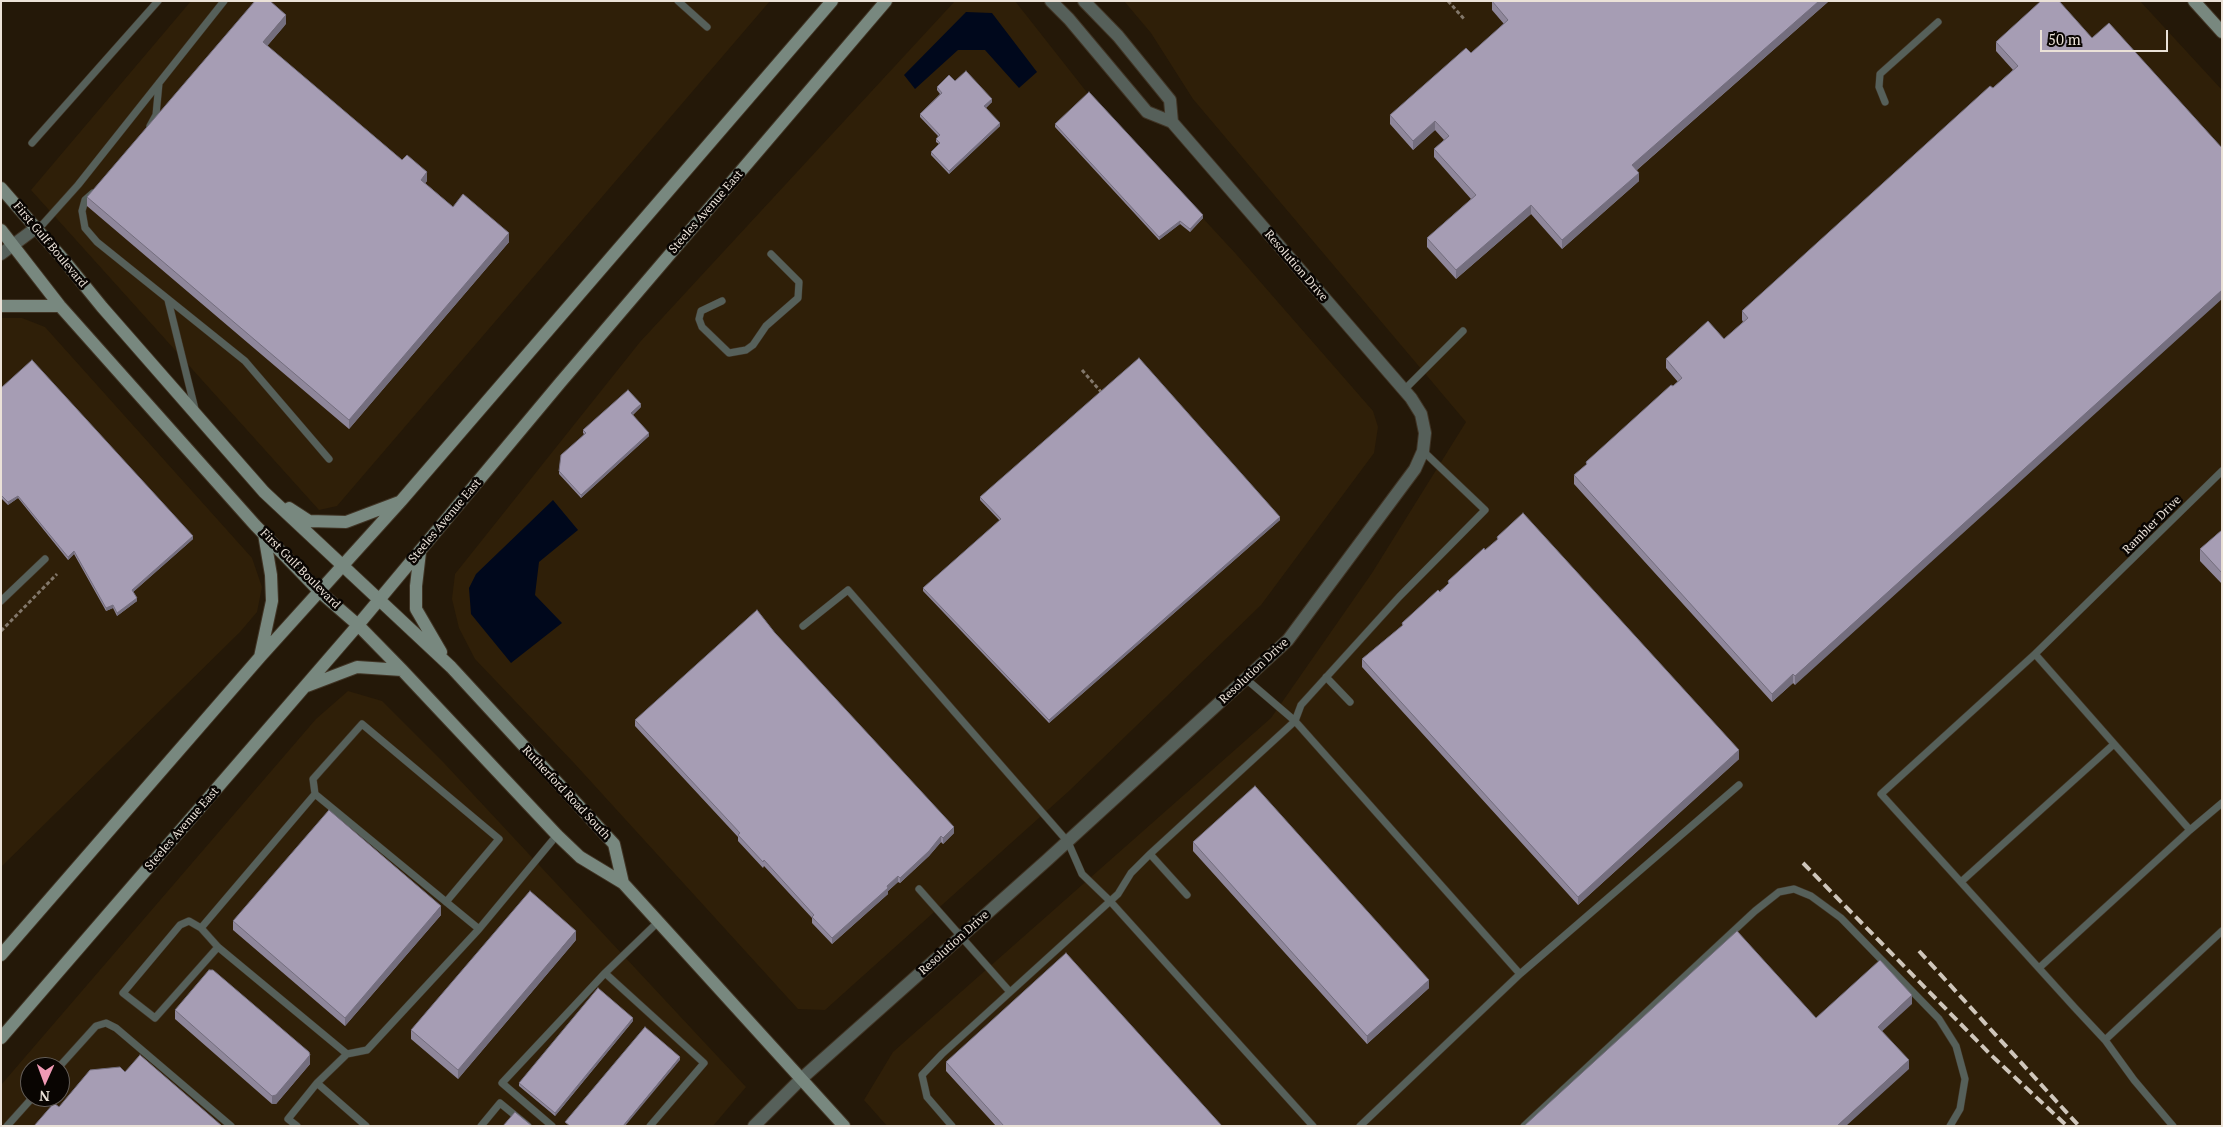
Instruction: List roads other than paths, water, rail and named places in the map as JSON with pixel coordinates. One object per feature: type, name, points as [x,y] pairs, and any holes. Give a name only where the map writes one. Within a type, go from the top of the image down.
[{"type":"main road","points":[[1,955],[260,657],[401,501],[832,1]]},
{"type":"main road","name":"Steeles Avenue East","points":[[1,1038],[358,625],[560,382],[886,1]]},
{"type":"main road","points":[[2194,1],[2222,32]]},
{"type":"main road","name":"First Gulf Boulevard","points":[[1,188],[264,492],[342,567]]},
{"type":"main road","name":"First Gulf Boulevard","points":[[1,230],[60,306],[264,534],[320,592],[358,625],[402,670],[557,835],[580,857],[623,883]]},
{"type":"main road","points":[[1,306],[60,306]]},
{"type":"main road","points":[[264,492],[309,520],[317,522],[346,522],[401,501]]},
{"type":"main road","points":[[260,657],[272,601],[271,575],[264,534]]},
{"type":"main road","points":[[420,552],[416,586],[416,609],[451,667]]},
{"type":"main road","name":"Rutherford Road South","points":[[342,567],[451,667],[614,844],[623,883],[844,1126]]},
{"type":"main road","points":[[304,687],[356,667],[402,670]]},
{"type":"street","name":"Resolution Drive","points":[[754,1126],[801,1079],[1068,842],[1288,640],[1415,469],[1423,451],[1425,433],[1421,414],[1404,390],[1172,122],[1147,112],[1069,19],[1051,1]]},
{"type":"street","points":[[1084,1],[1118,36],[1170,100],[1172,122]]},
{"type":"street","points":[[1,254],[36,228]]},
{"type":"lane","points":[[32,143],[158,1]]},
{"type":"lane","points":[[36,228],[43,224],[78,185],[224,1]]},
{"type":"lane","points":[[678,1],[707,27]]},
{"type":"lane","points":[[1885,102],[1879,87],[1880,74],[1938,22]]},
{"type":"lane","points":[[145,135],[156,115],[158,83]]},
{"type":"lane","points":[[96,189],[85,200],[82,211],[85,228],[97,242],[245,361],[329,459]]},
{"type":"lane","points":[[722,301],[701,311],[699,319],[702,327],[729,353],[746,350],[753,345],[766,326],[798,298],[799,282],[772,254]]},
{"type":"lane","points":[[168,300],[196,414]]},
{"type":"lane","points":[[1404,390],[1463,332]]},
{"type":"lane","points":[[952,1126],[927,1097],[922,1075],[942,1054],[1118,894],[1131,873],[1150,854],[1295,721],[1301,704],[1399,597],[1485,510],[1423,451]]},
{"type":"lane","name":"Rambler Drive","points":[[1962,881],[1881,794],[2035,654],[2222,471]]},
{"type":"lane","points":[[1,601],[45,559]]},
{"type":"lane","points":[[803,626],[848,590],[1068,842],[1082,874],[1110,901],[1313,1126]]},
{"type":"lane","points":[[2035,654],[2190,830]]},
{"type":"lane","points":[[1326,677],[1350,702]]},
{"type":"lane","points":[[1246,679],[1295,721],[1520,974]]},
{"type":"lane","points":[[446,902],[499,839],[362,724],[313,779],[315,794],[446,902],[479,929]]},
{"type":"lane","points":[[2114,744],[1962,881],[2105,1040],[2134,1080],[2173,1126]]},
{"type":"lane","points":[[1360,1126],[1520,974],[1739,785]]},
{"type":"lane","points":[[201,928],[315,794]]},
{"type":"lane","points":[[2039,968],[2222,803]]},
{"type":"lane","points":[[297,1126],[288,1119],[317,1083],[347,1054],[367,1050],[479,929],[557,835]]},
{"type":"lane","points":[[1150,854],[1187,895]]},
{"type":"lane","points":[[1524,1126],[1755,911],[1779,892],[1794,889],[1811,896],[1841,918],[1939,1019],[1956,1046],[1965,1079],[1960,1108],[1950,1126]]},
{"type":"lane","points":[[919,890],[1010,992]]},
{"type":"lane","points":[[218,947],[155,1018],[123,993],[180,925],[189,921],[201,928],[218,947],[347,1054]]},
{"type":"lane","points":[[552,1126],[502,1083],[605,973],[658,922]]},
{"type":"lane","points":[[2105,1040],[2222,931]]},
{"type":"lane","points":[[605,973],[704,1063],[650,1126]]},
{"type":"lane","points":[[68,1057],[96,1026],[106,1023],[116,1028],[231,1126]]},
{"type":"lane","points":[[317,1083],[366,1126]]},
{"type":"lane","points":[[481,1126],[500,1103],[528,1126]]},
{"type":"lane","points":[[7,1126],[24,1107]]},
{"type":"water","points":[[966,12],[992,13],[1037,72],[1019,88],[985,50],[958,50],[915,89],[904,75]]},
{"type":"water","points":[[553,500],[578,530],[539,562],[535,595],[562,623],[511,663],[471,614],[469,588],[476,574]]},
{"type":"railway","points":[[1803,863],[1991,1055],[2067,1126]]},
{"type":"railway","points":[[1919,951],[2079,1126]]}]
